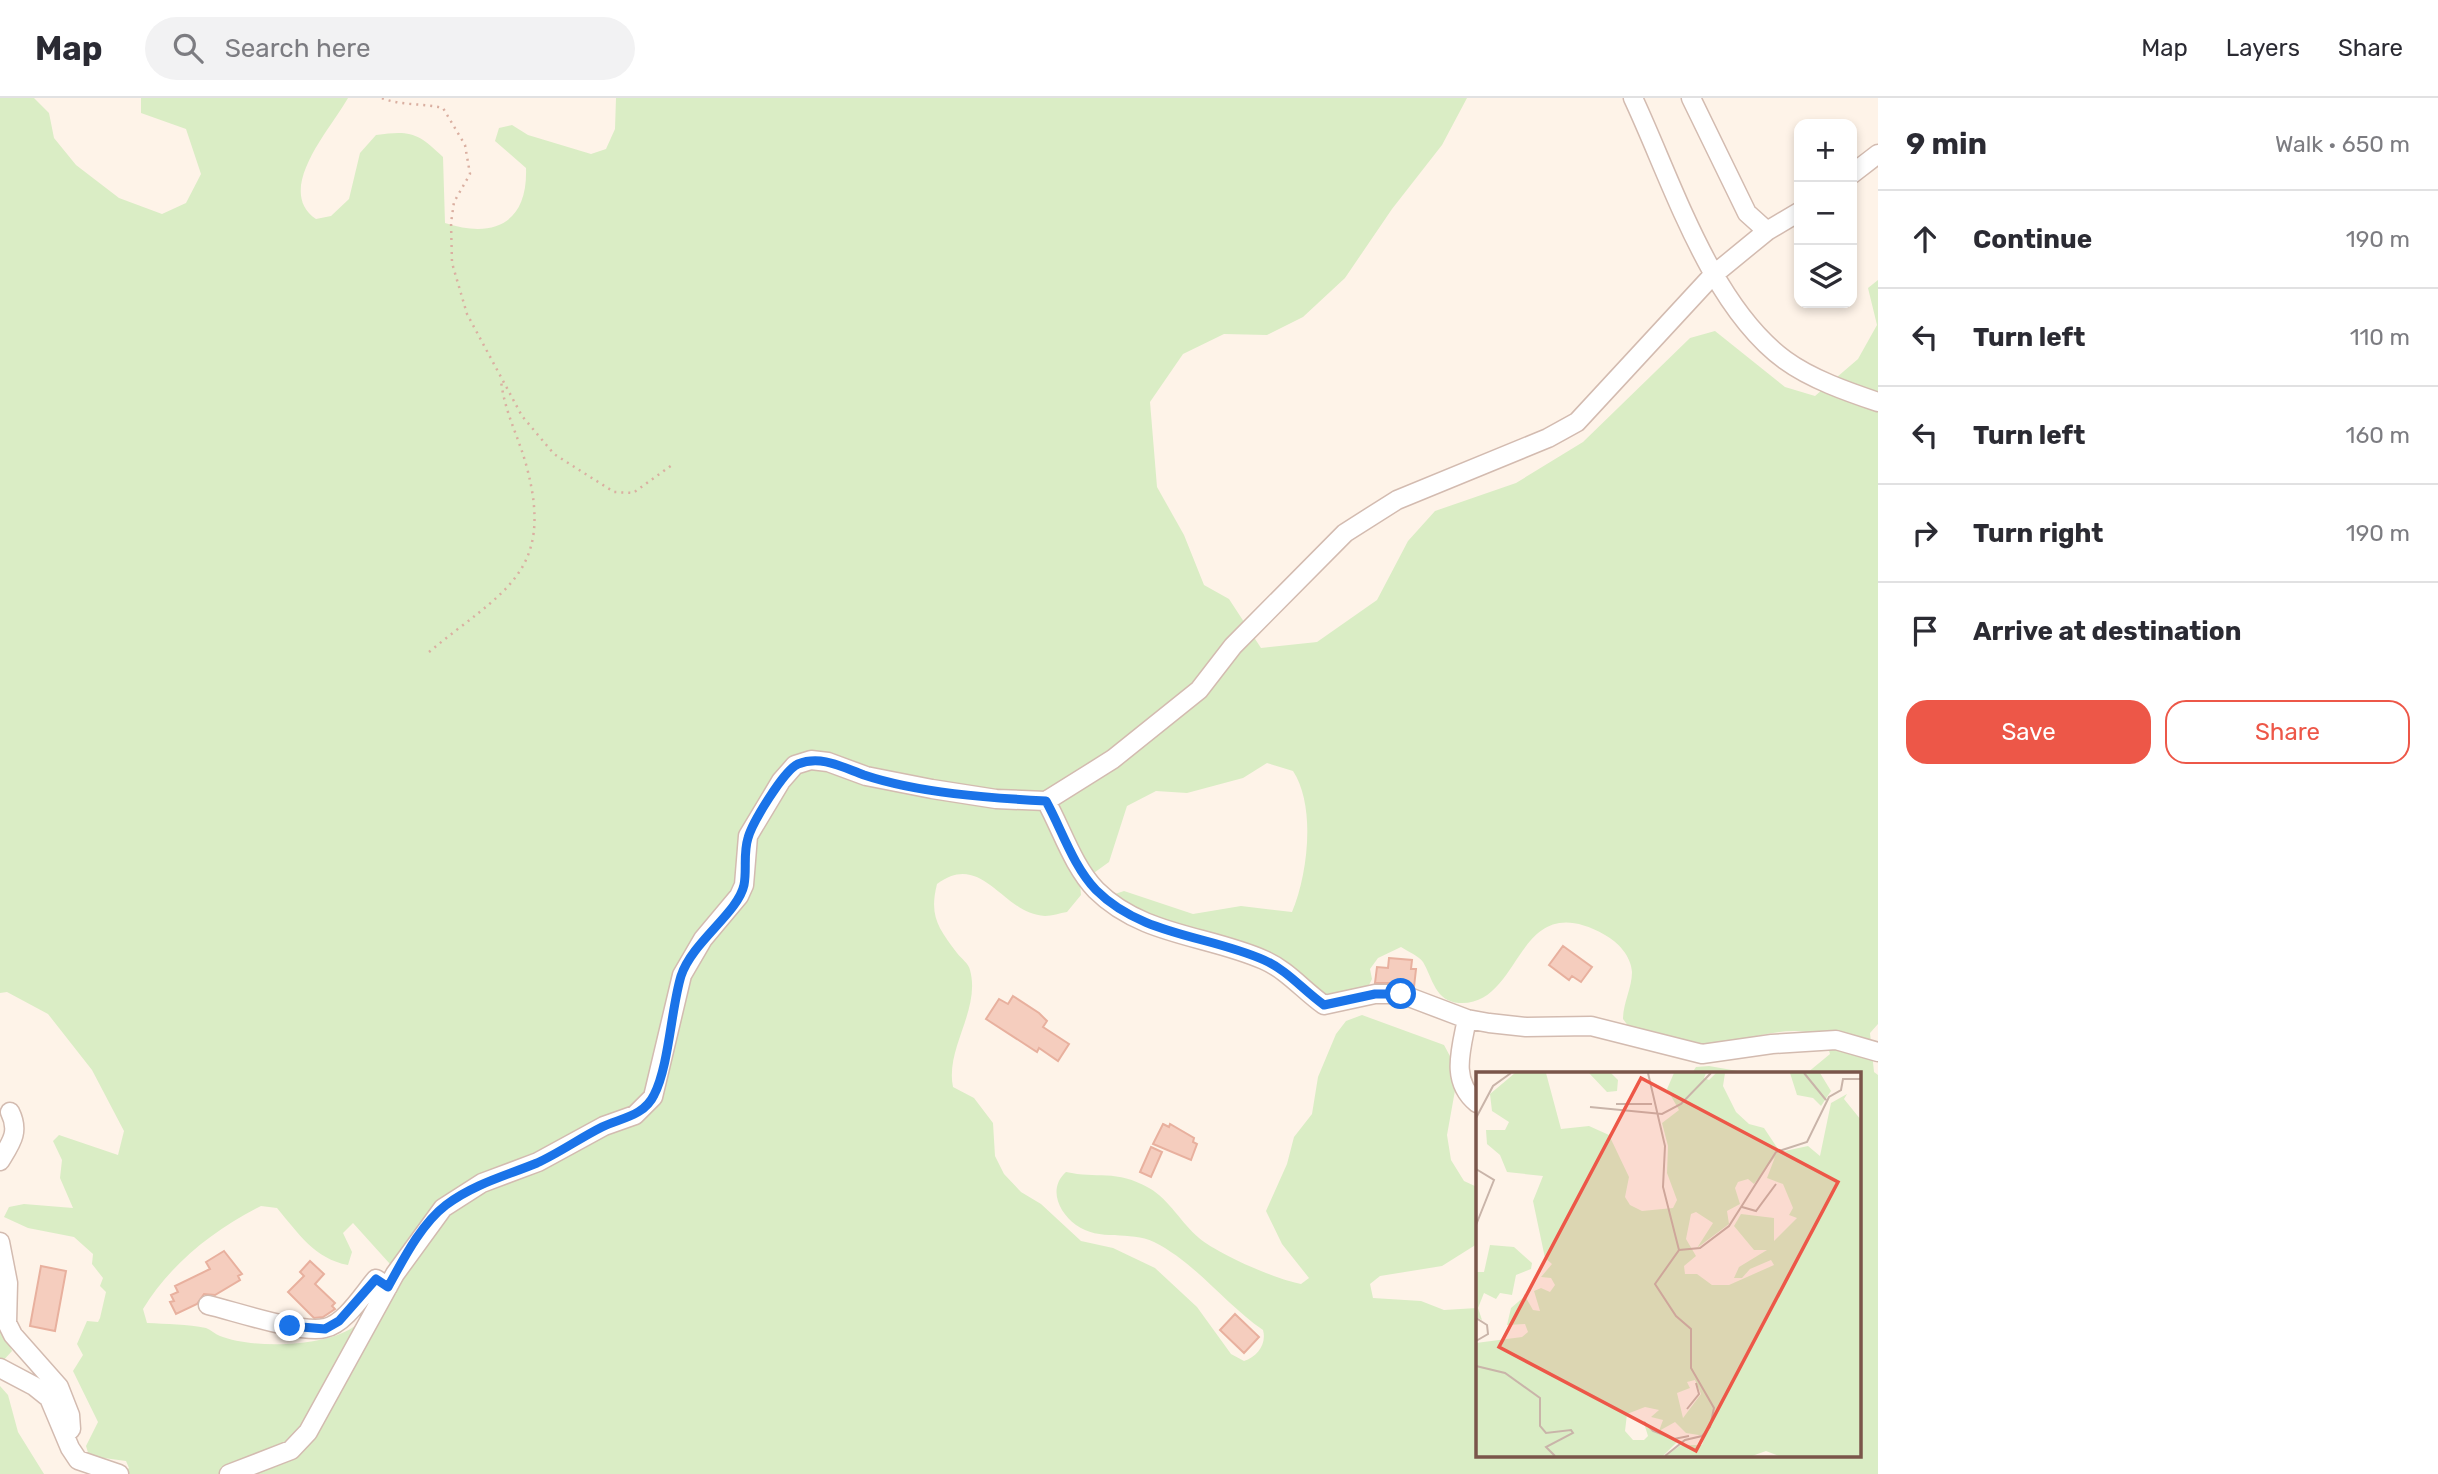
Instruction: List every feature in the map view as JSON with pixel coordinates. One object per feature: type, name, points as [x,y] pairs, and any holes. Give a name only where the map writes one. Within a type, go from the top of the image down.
[{"type":"street","points":[[1633,98],[1713,276],[1739,314],[1785,360],[1849,393],[1878,402]]},
{"type":"street","points":[[1691,98],[1747,213],[1767,231]]},
{"type":"street","points":[[1857,170],[1878,154]]},
{"type":"street","points":[[229,1474],[291,1450],[308,1432],[388,1287],[422,1233],[443,1208],[482,1183],[538,1162],[604,1126],[635,1115],[653,1097],[682,975],[703,939],[739,897],[744,885],[748,836],[781,781],[795,765],[811,760],[828,762],[866,776],[932,789],[996,799],[1046,801],[1112,759],[1199,690],[1233,646],[1345,533],[1396,500],[1548,438],[1577,422],[1713,276],[1767,231],[1794,215]]},
{"type":"street","points":[[1046,801],[1076,862],[1096,890],[1124,911],[1181,937],[1210,941],[1264,960],[1279,968],[1324,1005],[1375,994],[1401,994],[1467,1018],[1526,1027],[1591,1026],[1702,1054],[1772,1044],[1836,1040],[1878,1052]]},
{"type":"street","points":[[1467,1018],[1459,1071],[1465,1093],[1476,1102]]},
{"type":"street","points":[[0,1161],[17,1125],[10,1111]]},
{"type":"street","points":[[0,1242],[8,1283],[6,1323],[13,1335],[59,1387],[70,1415],[71,1429],[66,1434]]},
{"type":"street","points":[[208,1305],[290,1326],[325,1329],[339,1321],[376,1279],[388,1287]]},
{"type":"street","points":[[0,1368],[34,1386],[49,1398],[70,1448],[78,1460],[119,1474]]},
{"type":"path","points":[[382,98],[404,104],[415,102],[443,108],[461,135],[470,174],[454,202],[451,223],[452,263],[467,314],[522,416],[554,454],[603,486],[624,494],[633,493],[672,465]]},
{"type":"path","points":[[429,652],[514,582],[534,544],[537,523],[535,503],[523,452],[505,410],[500,378]]},
{"type":"green space","points":[[0,98],[34,98],[49,113],[54,138],[76,165],[119,198],[162,214],[186,203],[201,174],[186,129],[141,113],[141,98],[348,98],[319,143],[303,176],[301,192],[305,207],[316,219],[331,216],[349,199],[360,153],[376,135],[406,133],[420,138],[443,157],[445,223],[479,229],[505,222],[514,214],[525,187],[526,168],[495,141],[499,128],[512,125],[528,135],[591,154],[606,149],[615,129],[616,98],[1467,98],[1442,145],[1392,209],[1345,278],[1303,317],[1267,335],[1224,334],[1183,354],[1150,402],[1157,487],[1184,535],[1204,585],[1229,599],[1261,648],[1317,642],[1377,600],[1408,541],[1435,511],[1516,483],[1583,442],[1690,338],[1715,331],[1785,387],[1815,396],[1858,359],[1877,325],[1868,288],[1878,280],[1878,1024],[1870,1033],[1874,1072],[1878,1075],[1878,1474],[122,1474],[129,1468],[126,1461],[89,1456],[86,1446],[98,1422],[73,1371],[83,1355],[77,1344],[87,1321],[98,1322],[106,1292],[100,1286],[103,1278],[92,1264],[93,1254],[74,1237],[28,1228],[4,1217],[9,1207],[24,1204],[73,1208],[60,1178],[62,1160],[53,1141],[59,1135],[118,1155],[124,1131],[92,1070],[48,1014],[7,992],[0,993]],"holes":[[[261,1206],[277,1208],[317,1251],[336,1262],[348,1265],[352,1252],[343,1233],[353,1223],[390,1264],[376,1299],[359,1322],[352,1328],[323,1339],[287,1344],[250,1343],[220,1336],[206,1328],[147,1323],[143,1309],[166,1277],[195,1249],[227,1225]]]},
{"type":"green space","points":[[1709,1066],[1743,1072],[1693,1072],[1696,1067]]},
{"type":"green space","points":[[0,1325],[12,1351],[1,1363],[0,1362]]},
{"type":"green space","points":[[0,1386],[8,1395],[18,1432],[44,1474],[0,1474]]},
{"type":"building","points":[[1563,946],[1592,967],[1581,982],[1572,976],[1569,980],[1549,965]]},
{"type":"building","points":[[1389,958],[1412,960],[1411,969],[1416,969],[1414,987],[1401,983],[1375,983],[1377,967],[1388,968]]},
{"type":"building","points":[[1013,996],[1047,1021],[1043,1027],[1069,1044],[1058,1061],[1039,1048],[1037,1052],[986,1019],[999,999],[1008,1004]]},
{"type":"building","points":[[1163,1124],[1169,1127],[1170,1124],[1194,1138],[1193,1142],[1197,1144],[1191,1160],[1153,1144]]},
{"type":"building","points":[[1151,1147],[1162,1152],[1151,1177],[1140,1172]]},
{"type":"building","points":[[224,1251],[242,1274],[238,1276],[240,1280],[215,1295],[204,1294],[197,1304],[176,1314],[170,1302],[174,1301],[171,1295],[178,1292],[175,1286],[210,1269],[206,1262]]},
{"type":"building","points":[[310,1261],[324,1274],[315,1284],[335,1303],[332,1306],[335,1309],[323,1317],[314,1318],[288,1292],[304,1276],[300,1272]]},
{"type":"building","points":[[41,1266],[66,1271],[55,1331],[30,1326]]},
{"type":"building","points":[[1235,1314],[1259,1337],[1244,1353],[1220,1330]]},
{"type":"route","points":[[290,1326],[325,1329],[339,1321],[376,1279],[388,1287],[422,1233],[443,1208],[482,1183],[538,1162],[604,1126],[635,1115],[645,1106],[658,1085],[682,975],[690,957],[739,897],[744,885],[744,857],[748,836],[781,781],[795,765],[811,760],[828,762],[866,776],[932,789],[996,799],[1046,801],[1076,862],[1096,890],[1124,911],[1181,937],[1210,941],[1264,960],[1294,979],[1324,1005],[1375,994],[1401,994]]}]
